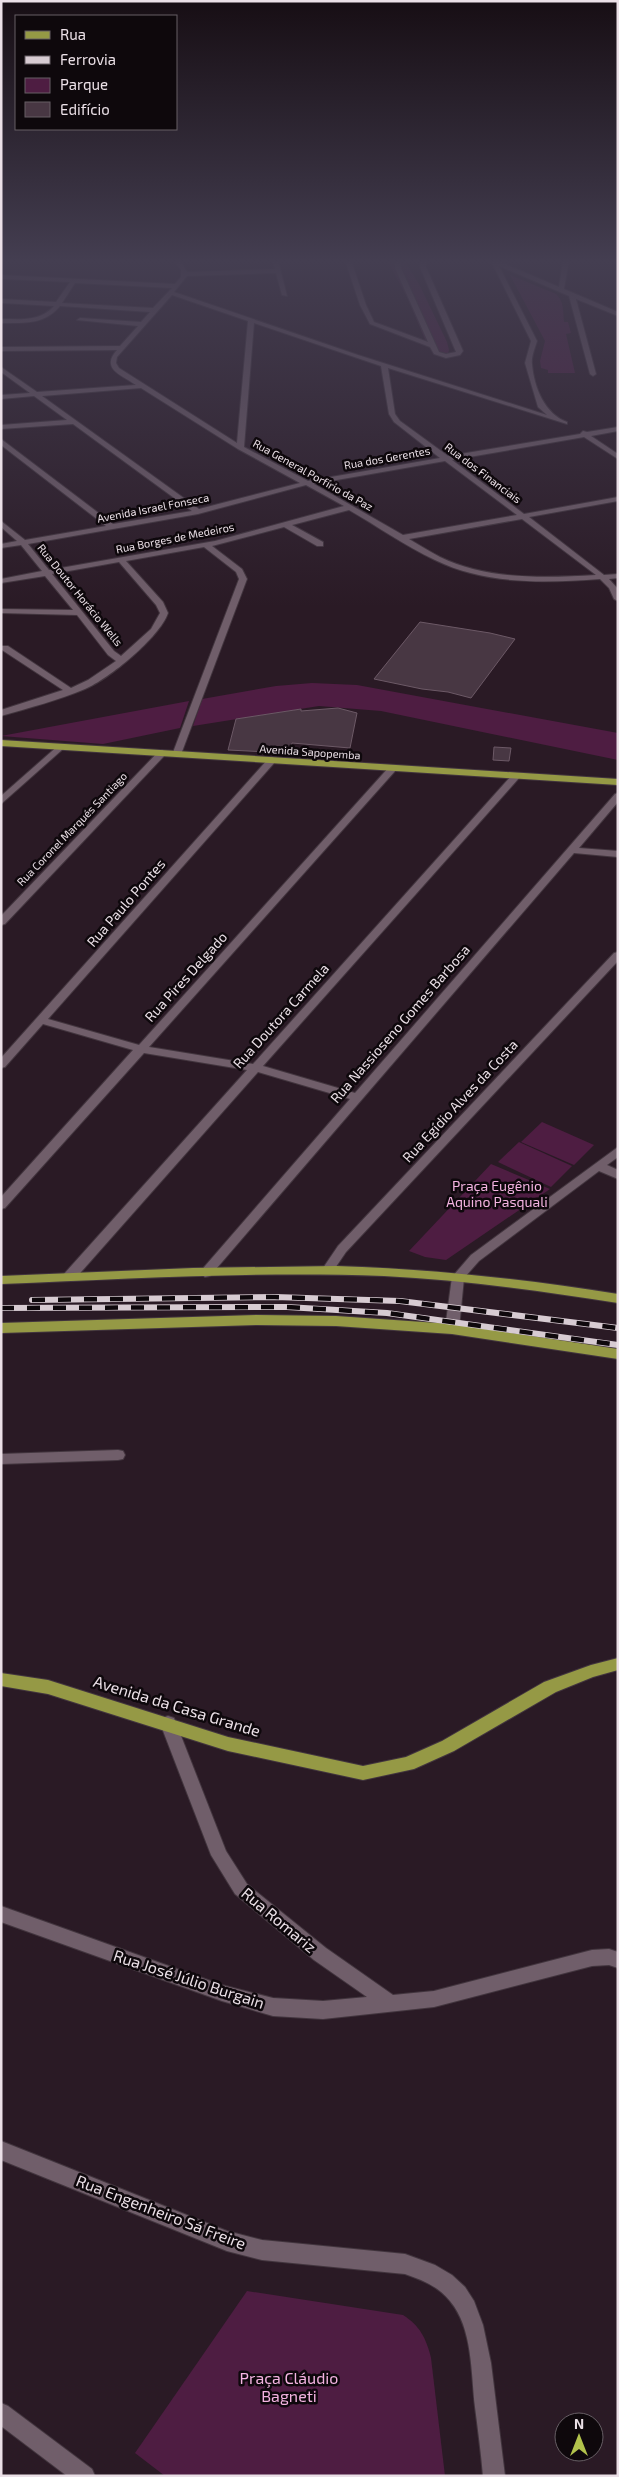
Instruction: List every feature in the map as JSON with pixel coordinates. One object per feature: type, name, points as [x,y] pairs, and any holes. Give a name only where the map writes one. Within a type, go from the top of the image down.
[{"type":"main road","name":"Avenida Sapopemba","points":[[1,743],[618,782]]},
{"type":"main road","points":[[1,1280],[328,1271],[458,1277],[618,1299]]},
{"type":"main road","points":[[1,1328],[336,1320],[452,1329],[618,1354]]},
{"type":"main road","name":"Avenida da Casa Grande","points":[[1,1679],[48,1687],[168,1723],[228,1744],[362,1773],[408,1764],[448,1746],[550,1687],[591,1671],[618,1664]]},
{"type":"street","points":[[10,376],[198,512]]},
{"type":"street","name":"Rua General Porfírio da Paz","points":[[129,376],[240,448],[307,483],[454,566],[501,577],[549,580],[618,576]]},
{"type":"street","points":[[240,448],[246,376]]},
{"type":"street","name":"Rua dos Financiais","points":[[386,376],[394,418],[603,577],[613,587],[618,599]]},
{"type":"street","points":[[417,376],[567,424],[544,411],[538,403],[531,376]]},
{"type":"street","points":[[1,396],[143,386]]},
{"type":"street","points":[[1,427],[74,422]]},
{"type":"street","points":[[577,430],[618,457]]},
{"type":"street","name":"Rua dos Gerentes","points":[[307,483],[618,430]]},
{"type":"street","points":[[1,442],[112,527]]},
{"type":"street","name":"Avenida Israel Fonseca","points":[[1,546],[198,512],[307,483]]},
{"type":"street","points":[[402,538],[618,498]]},
{"type":"street","name":"Rua Borges de Medeiros","points":[[1,581],[206,545],[350,507]]},
{"type":"street","name":"Rua Doutor Horácio Wells","points":[[1,523],[23,542],[111,653],[122,661]]},
{"type":"street","points":[[286,525],[320,544]]},
{"type":"street","points":[[177,755],[243,579],[239,571],[206,545]]},
{"type":"street","points":[[1,713],[96,681],[122,661],[164,617],[160,604],[121,560]]},
{"type":"street","points":[[1,612],[79,613]]},
{"type":"street","points":[[5,648],[70,691]]},
{"type":"street","points":[[1,801],[60,747]]},
{"type":"street","name":"Rua Coronel Marqués Santiago","points":[[1,922],[162,754]]},
{"type":"street","name":"Rua Paulo Pontes","points":[[1,1065],[272,760]]},
{"type":"street","name":"Rua Pires Delgado","points":[[1,1205],[392,768]]},
{"type":"street","name":"Rua Doutora Carmela","points":[[69,1277],[516,776]]},
{"type":"street","points":[[1,788],[19,785]]},
{"type":"street","name":"Rua Nassioseno Gomes Barbosa","points":[[205,1273],[618,796]]},
{"type":"street","points":[[571,850],[618,854]]},
{"type":"street","name":"Rua Egídio Alves da Costa","points":[[328,1271],[342,1249],[618,954]]},
{"type":"street","points":[[41,1020],[142,1049],[256,1068],[357,1097]]},
{"type":"street","points":[[452,1329],[458,1277],[475,1258],[618,1151]]},
{"type":"street","points":[[598,1166],[618,1176]]},
{"type":"street","points":[[1,1459],[118,1455]]},
{"type":"street","name":"Rua Romariz","points":[[168,1723],[219,1855],[241,1890],[320,1954],[392,2004]]},
{"type":"street","name":"Rua José Júlio Burgain","points":[[1,1914],[222,1992],[273,2007],[322,2010],[434,1999],[592,1958],[618,1960]]},
{"type":"street","name":"Rua Engenheiro Sá Freire","points":[[1,2150],[227,2241],[262,2250],[405,2264],[422,2268],[447,2282],[462,2298],[476,2329],[494,2476]]},
{"type":"street","points":[[1,2413],[85,2476]]},
{"type":"green space","points":[[312,683],[357,685],[618,733],[618,760],[381,711],[319,706],[193,726],[202,699],[276,686]]},
{"type":"green space","points":[[189,701],[180,728],[103,744],[1,736]]},
{"type":"green space","points":[[542,1122],[594,1145],[574,1165],[521,1142]]},
{"type":"green space","points":[[519,1142],[572,1166],[551,1187],[498,1162]]},
{"type":"green space","name":"Praça Eugênio Aquino Pasquali","points":[[491,1164],[550,1189],[446,1260],[425,1257],[409,1251]]},
{"type":"green space","name":"Praça Cláudio Bagneti","points":[[247,2291],[403,2315],[414,2324],[427,2344],[431,2358],[445,2476],[165,2476],[135,2453]]},
{"type":"building","points":[[420,622],[490,633],[515,639],[471,698],[374,679]]},
{"type":"building","points":[[338,708],[357,713],[350,748],[292,743],[289,753],[228,750],[236,719],[301,709],[301,711]]},
{"type":"building","points":[[494,747],[511,748],[509,761],[493,760]]},
{"type":"railway","points":[[32,1300],[275,1297],[400,1301],[618,1328]]},
{"type":"railway","points":[[1,1308],[287,1307],[387,1313],[618,1345]]}]
